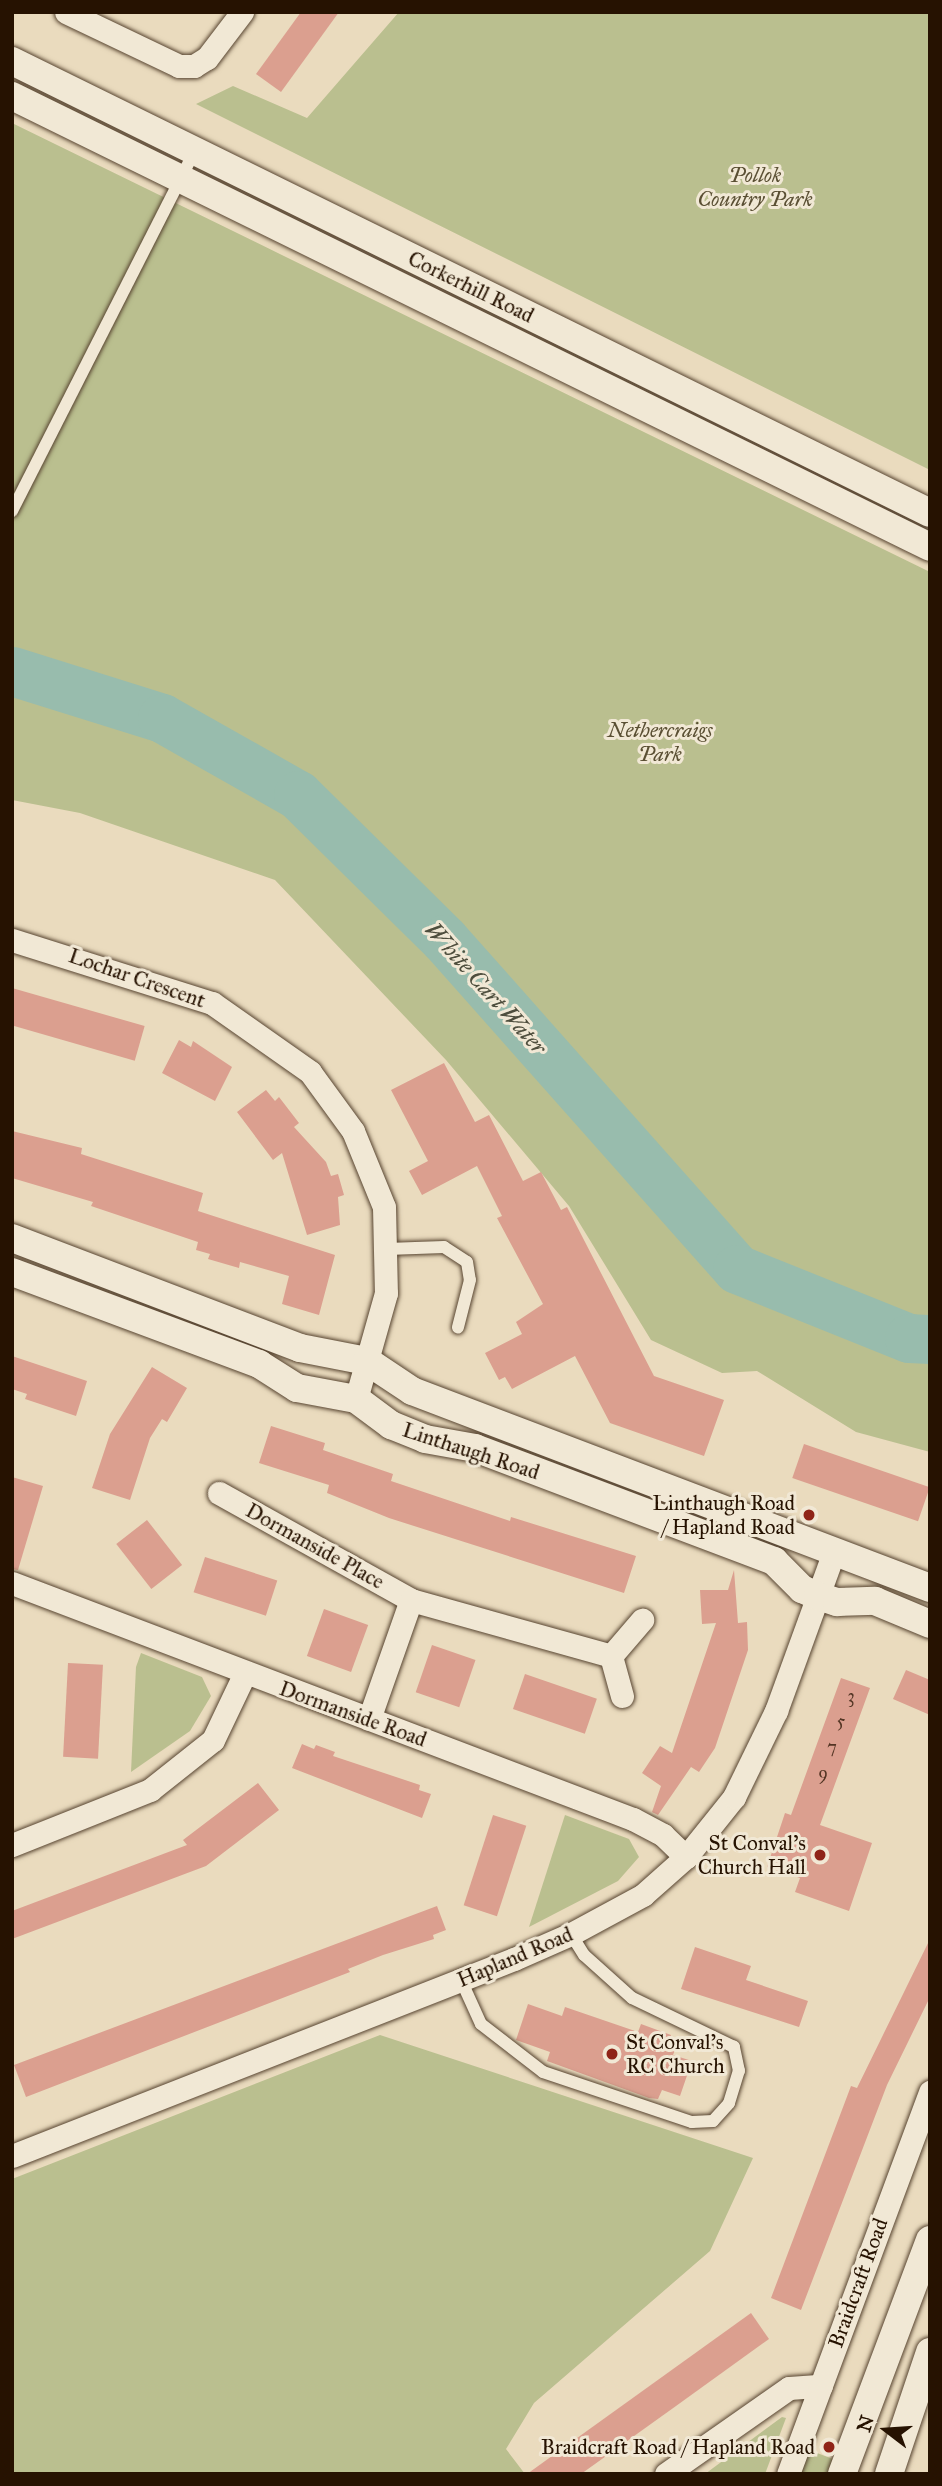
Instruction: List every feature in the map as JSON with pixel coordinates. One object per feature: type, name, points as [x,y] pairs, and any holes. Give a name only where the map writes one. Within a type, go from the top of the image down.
[{"type":"street","points":[[66,12],[179,66],[194,66],[207,58],[242,12]]},
{"type":"street","name":"Corkerhill Road","points":[[12,61],[930,513]]},
{"type":"street","name":"Corkerhill Road","points":[[12,96],[930,547]]},
{"type":"street","name":"Lochar Crescent","points":[[12,940],[212,1003],[310,1072],[353,1131],[384,1207],[386,1293],[356,1399]]},
{"type":"street","name":"Linthaugh Road","points":[[12,1238],[300,1349],[367,1361],[412,1391],[930,1588]]},
{"type":"street","name":"Linthaugh Road","points":[[12,1272],[259,1364],[297,1388],[356,1399],[391,1425],[416,1436],[475,1448],[774,1561],[802,1589],[837,1602],[875,1601],[930,1624]]},
{"type":"street","name":"Dormanside Place","points":[[219,1493],[411,1600],[611,1656]]},
{"type":"street","name":"Hapland Road","points":[[12,2156],[461,1980],[571,1934],[643,1895],[686,1857],[734,1797],[755,1757],[834,1552]]},
{"type":"street","name":"Dormanside Road","points":[[12,1583],[633,1819],[663,1835],[686,1857]]},
{"type":"street","points":[[369,1719],[411,1600]]},
{"type":"street","points":[[622,1696],[611,1656],[642,1620]]},
{"type":"street","points":[[12,1845],[150,1790],[213,1740],[245,1673]]},
{"type":"street","name":"Braidcraft Road","points":[[788,2474],[930,2092]]},
{"type":"street","points":[[848,2472],[930,2240]]},
{"type":"street","points":[[889,2474],[929,2357]]},
{"type":"street","points":[[666,2474],[789,2388],[821,2386]]},
{"type":"lane","points":[[12,511],[195,151]]},
{"type":"lane","points":[[387,1249],[444,1247],[467,1262],[470,1280],[458,1327]]},
{"type":"lane","points":[[461,1980],[481,2024],[543,2072],[692,2122],[713,2121],[729,2103],[739,2071],[734,2047],[632,1998],[584,1955],[571,1934]]},
{"type":"green space","name":"Pollok Country Park","points":[[399,12],[930,12],[930,470],[196,104],[233,86],[307,118]]},
{"type":"green space","name":"Nethercraigs Park","points":[[12,123],[930,572],[930,1452],[856,1432],[757,1371],[722,1373],[651,1340],[569,1206],[446,1060],[275,880],[80,813],[12,800]]},
{"type":"green space","points":[[141,1653],[202,1677],[211,1696],[190,1731],[131,1772],[136,1667]]},
{"type":"green space","points":[[565,1815],[629,1839],[639,1857],[618,1881],[529,1927]]},
{"type":"green space","points":[[380,2035],[753,2158],[710,2251],[534,2403],[506,2449],[525,2474],[12,2474],[12,2179]]},
{"type":"green space","points":[[782,2417],[786,2418],[765,2474],[705,2474]]},
{"type":"green space","points":[[809,2450],[833,2459],[828,2474],[800,2474]]},
{"type":"building","points":[[301,12],[339,12],[281,92],[256,74]]},
{"type":"building","points":[[12,988],[145,1026],[135,1061],[12,1025]]},
{"type":"building","points":[[179,1040],[191,1047],[193,1041],[232,1067],[215,1101],[162,1073]]},
{"type":"building","points":[[444,1063],[475,1122],[489,1115],[523,1181],[541,1172],[561,1210],[567,1207],[654,1376],[724,1400],[704,1456],[610,1423],[575,1356],[512,1389],[505,1377],[499,1380],[485,1353],[522,1334],[516,1322],[543,1304],[497,1218],[502,1216],[477,1166],[422,1195],[409,1171],[428,1161],[391,1090]]},
{"type":"building","points":[[266,1090],[275,1101],[279,1097],[299,1123],[294,1127],[326,1162],[331,1176],[338,1174],[344,1195],[338,1197],[340,1225],[307,1235],[282,1153],[273,1160],[237,1112]]},
{"type":"building","points":[[12,1131],[82,1148],[81,1154],[203,1193],[198,1211],[335,1255],[319,1315],[282,1304],[289,1276],[240,1262],[239,1268],[208,1259],[210,1254],[196,1250],[198,1242],[91,1206],[93,1202],[12,1178]]},
{"type":"building","points":[[12,1356],[87,1381],[76,1416],[25,1399],[27,1394],[12,1389]]},
{"type":"building","points":[[152,1367],[187,1388],[167,1422],[162,1419],[150,1438],[130,1500],[92,1488],[110,1434]]},
{"type":"building","points":[[271,1426],[325,1443],[323,1450],[393,1474],[391,1481],[510,1521],[511,1517],[636,1556],[624,1593],[389,1518],[327,1493],[329,1485],[259,1463]]},
{"type":"building","points":[[804,1444],[930,1487],[918,1521],[792,1478]]},
{"type":"building","points":[[12,1477],[43,1486],[18,1570],[12,1569]]},
{"type":"building","points":[[147,1520],[182,1565],[151,1589],[116,1544]]},
{"type":"building","points":[[205,1557],[277,1580],[266,1616],[194,1592]]},
{"type":"building","points":[[734,1570],[738,1623],[747,1622],[748,1650],[715,1748],[699,1772],[691,1767],[658,1815],[652,1812],[661,1786],[642,1773],[660,1746],[672,1753],[716,1623],[702,1624],[700,1590],[728,1590]]},
{"type":"building","points":[[324,1609],[368,1625],[351,1672],[307,1656]]},
{"type":"building","points":[[432,1645],[475,1660],[459,1707],[416,1692]]},
{"type":"building","points":[[68,1663],[103,1665],[98,1759],[63,1757]]},
{"type":"building","points":[[906,1670],[930,1680],[930,1715],[893,1699]]},
{"type":"building","points":[[525,1674],[597,1699],[585,1734],[513,1709]]},
{"type":"building","points":[[841,1678],[870,1688],[820,1825],[872,1843],[849,1911],[795,1892],[800,1878],[767,1867],[785,1813],[791,1815]]},
{"type":"building","points":[[302,1744],[314,1749],[316,1745],[335,1752],[333,1756],[420,1785],[419,1790],[431,1794],[422,1818],[292,1768]]},
{"type":"building","points":[[258,1783],[279,1810],[206,1866],[12,1939],[12,1911],[187,1845],[183,1840]]},
{"type":"building","points":[[493,1815],[526,1826],[497,1916],[464,1905]]},
{"type":"building","points":[[437,1906],[446,1930],[433,1935],[434,1939],[383,1955],[348,1969],[350,1972],[26,2097],[14,2065]]},
{"type":"building","points":[[930,1939],[930,1997],[887,2085],[801,2310],[771,2298],[851,2086],[857,2088]]},
{"type":"building","points":[[695,1947],[751,1966],[746,1980],[808,2001],[799,2027],[681,1989]]},
{"type":"building","name":"St Conval's RC Church","points":[[528,2004],[562,2016],[565,2007],[638,2032],[641,2024],[671,2035],[669,2042],[677,2045],[673,2055],[692,2061],[680,2096],[662,2090],[658,2099],[649,2098],[547,2061],[550,2052],[516,2040]]},
{"type":"building","points":[[751,2313],[769,2339],[676,2406],[581,2474],[527,2474]]},
{"type":"waterway","name":"White Cart Water","points":[[12,671],[162,718],[298,795],[444,939],[737,1269],[909,1338],[930,1339]]},
{"type":"place","name":"Linthaugh Road / Hapland Road","points":[[809,1515]]},
{"type":"place","name":"St Conval's Church Hall","points":[[820,1855]]},
{"type":"place","name":"St Conval's RC Church","points":[[612,2054]]},
{"type":"place","name":"Braidcraft Road / Hapland Road","points":[[829,2447]]}]
